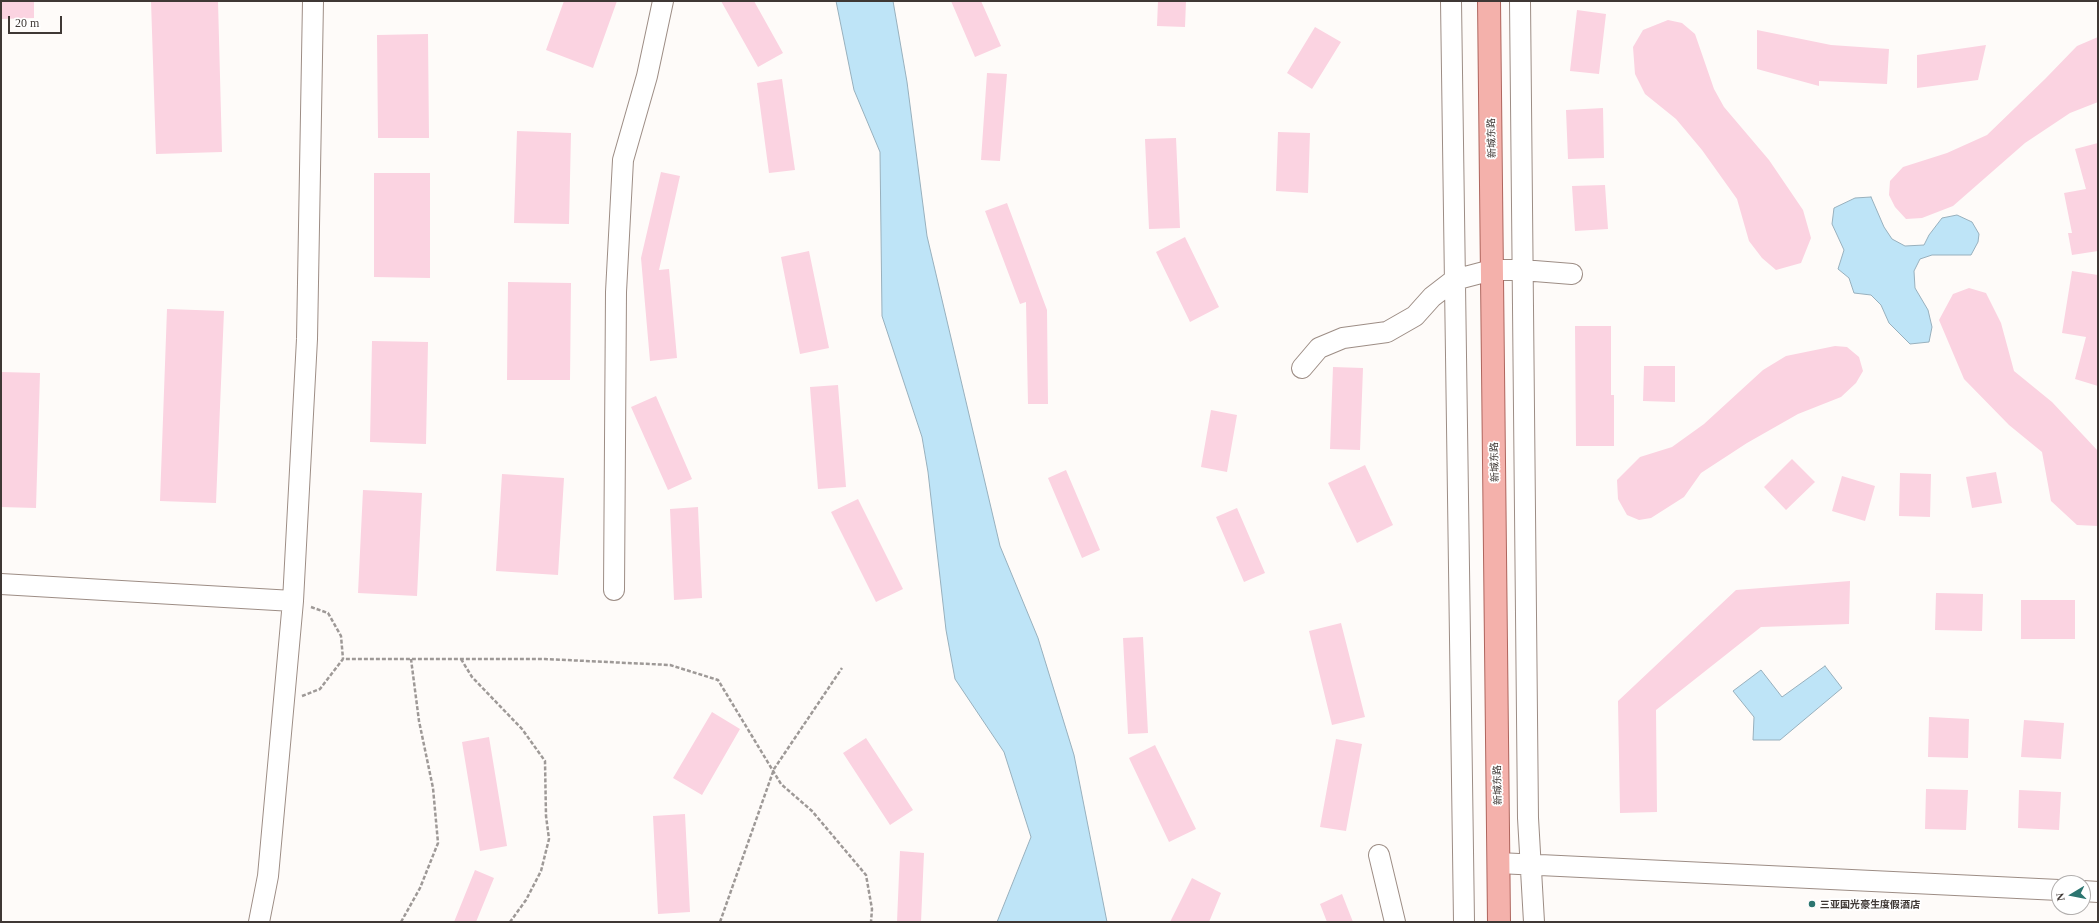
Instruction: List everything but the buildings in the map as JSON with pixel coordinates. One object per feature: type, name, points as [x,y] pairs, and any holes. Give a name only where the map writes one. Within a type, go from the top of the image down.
[{"type":"main road","name":"新城东路","points":[[1489,1],[1499,922]]},
{"type":"street","points":[[259,922],[268,876],[293,601],[307,339],[313,1]]},
{"type":"street","points":[[614,590],[616,292],[623,160],[647,76],[663,1]]},
{"type":"street","points":[[1451,1],[1464,922]]},
{"type":"street","points":[[1520,1],[1528,818],[1534,922]]},
{"type":"street","points":[[1302,368],[1319,348],[1343,338],[1387,332],[1415,316],[1432,297],[1454,280],[1492,270],[1522,270],[1572,274]]},
{"type":"street","points":[[1,584],[293,601]]},
{"type":"street","points":[[1379,855],[1395,922]]},
{"type":"street","points":[[1498,863],[2051,890]]},
{"type":"path","points":[[283,704],[320,689],[343,659],[341,636],[328,613],[293,601]]},
{"type":"path","points":[[401,922],[420,888],[438,843],[433,788],[419,721],[411,658]]},
{"type":"path","points":[[343,659],[545,659],[670,665],[718,680],[781,784],[812,811],[866,875],[872,909],[871,922]]},
{"type":"path","points":[[461,659],[472,677],[522,729],[545,761],[546,816],[549,839],[542,871],[526,900],[510,922]]},
{"type":"path","points":[[720,922],[774,769],[842,668]]},
{"type":"water","points":[[836,1],[893,1],[907,82],[927,236],[1000,546],[1038,638],[1074,755],[1107,922],[997,922],[1031,837],[1004,752],[955,679],[946,630],[928,472],[922,437],[882,316],[880,152],[854,90]]},
{"type":"water","points":[[1871,197],[1884,227],[1892,239],[1905,246],[1924,245],[1929,235],[1942,218],[1957,215],[1972,222],[1979,234],[1978,242],[1971,255],[1932,255],[1920,259],[1914,271],[1915,288],[1928,310],[1932,327],[1929,342],[1910,344],[1889,323],[1881,305],[1871,295],[1854,293],[1849,278],[1838,269],[1844,250],[1832,224],[1834,208],[1855,198]]},
{"type":"water","points":[[1825,666],[1842,688],[1780,740],[1753,740],[1754,717],[1733,691],[1761,670],[1782,697]]},
{"type":"place","name":"三亚国光豪生度假酒店","points":[[1812,904]]}]
